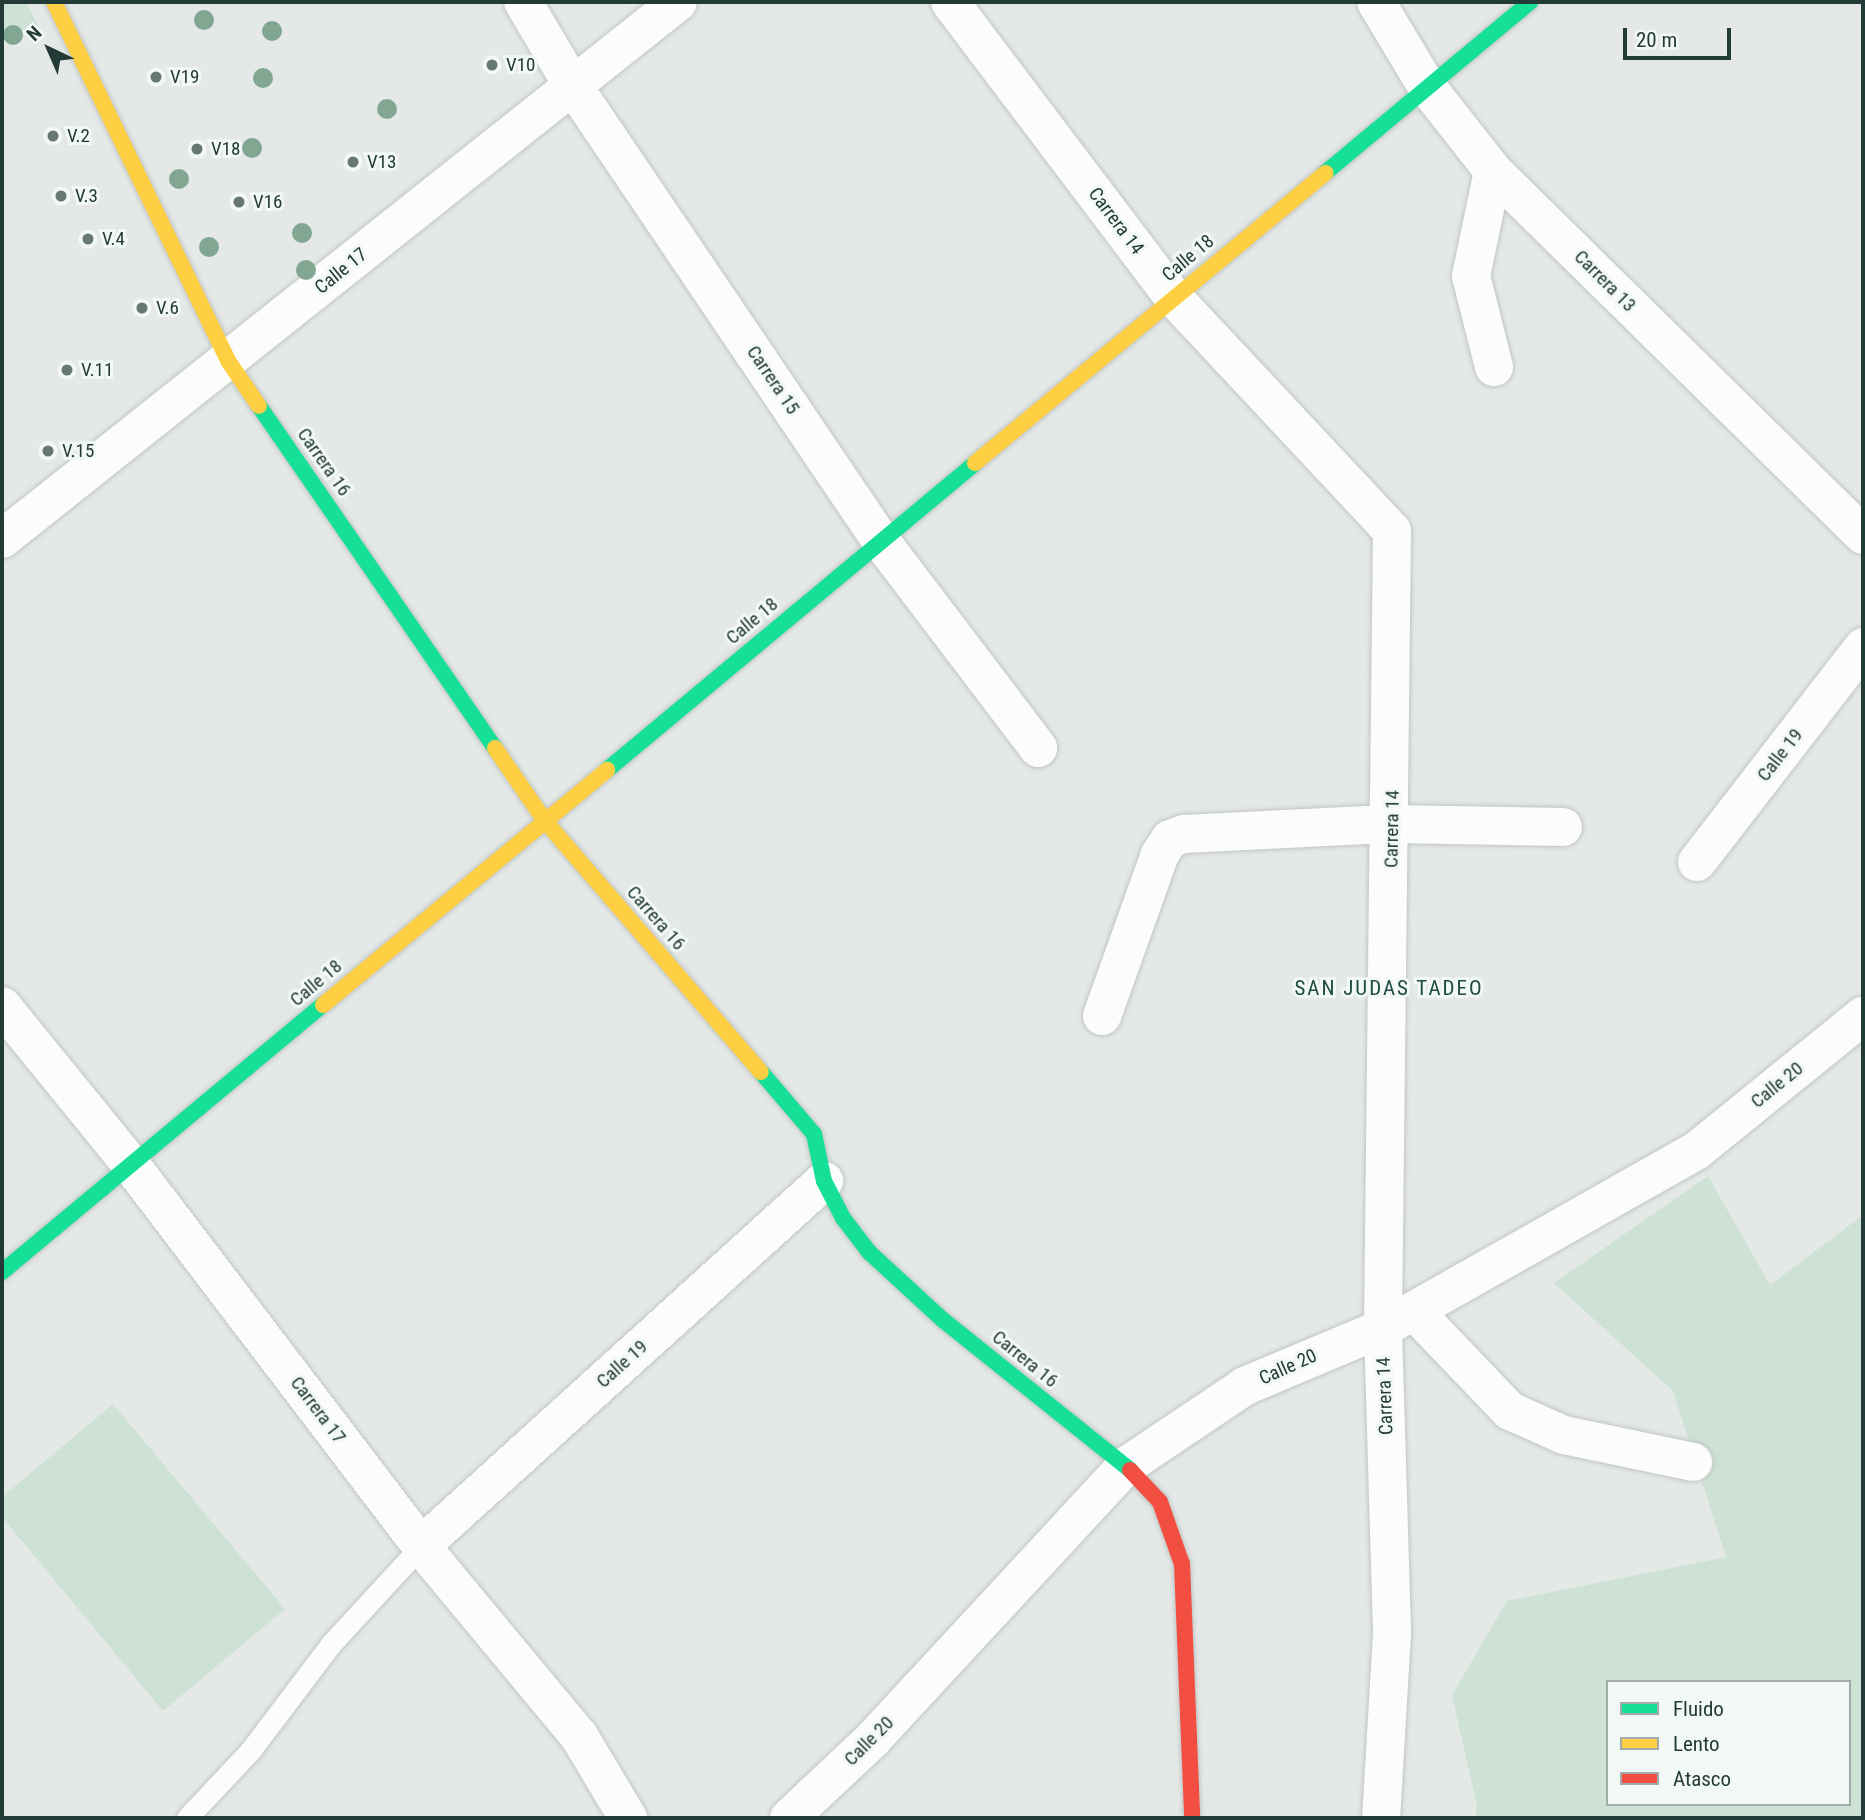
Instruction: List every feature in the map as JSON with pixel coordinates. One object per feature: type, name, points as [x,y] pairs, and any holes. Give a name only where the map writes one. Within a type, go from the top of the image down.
[{"type":"street","name":"Carrera 16","points":[[54,2],[229,362],[545,821],[814,1134],[824,1181],[843,1218],[869,1252],[943,1320],[1126,1466],[1160,1502],[1182,1564],[1192,1818]]},
{"type":"street","name":"Carrera 15","points":[[523,2],[571,83],[881,541],[1038,748]]},
{"type":"street","name":"Calle 17","points":[[2,538],[229,362],[571,83],[678,2]]},
{"type":"street","name":"Carrera 14","points":[[950,2],[1174,298],[1392,531],[1392,824],[1399,1320],[1392,1633],[1381,1818]]},
{"type":"street","name":"Carrera 13","points":[[1376,2],[1427,87],[1493,171],[1863,535]]},
{"type":"street","name":"Calle 18","points":[[2,1272],[1530,2]]},
{"type":"street","points":[[1493,171],[1471,276],[1494,367]]},
{"type":"street","name":"Calle 19","points":[[1697,862],[1863,647]]},
{"type":"street","points":[[1102,1016],[1160,854],[1170,839],[1184,834],[1392,824],[1563,827]]},
{"type":"street","name":"Carrera 17","points":[[2,1006],[131,1165],[421,1546],[579,1736],[628,1818]]},
{"type":"street","name":"Calle 20","points":[[789,1818],[881,1730],[1126,1466],[1245,1386],[1399,1320],[1696,1151],[1863,1016]]},
{"type":"street","name":"Calle 19","points":[[421,1546],[824,1181]]},
{"type":"street","points":[[1399,1320],[1510,1411],[1564,1435],[1693,1462]]},
{"type":"lane","points":[[187,1818],[250,1751],[331,1644],[421,1546]]},
{"type":"green space","points":[[2,2],[26,2],[39,27],[2,33]]},
{"type":"green space","points":[[1708,1176],[1770,1285],[1863,1215],[1863,1812],[1858,1818],[1475,1818],[1477,1806],[1452,1695],[1507,1601],[1726,1557],[1673,1391],[1554,1283]]},
{"type":"green space","points":[[113,1404],[285,1609],[163,1711],[2,1517],[2,1497]]},
{"type":"traffic: fast","points":[[1325,173],[1530,2]]},
{"type":"traffic: fast","points":[[259,406],[495,748]]},
{"type":"traffic: fast","points":[[607,770],[975,463]]},
{"type":"traffic: fast","points":[[2,1272],[323,1005]]},
{"type":"traffic: fast","points":[[761,1072],[814,1134],[824,1181],[843,1218],[869,1252],[943,1320],[1130,1470]]},
{"type":"traffic: slow","points":[[54,2],[229,362],[259,406]]},
{"type":"traffic: slow","points":[[975,463],[1325,173]]},
{"type":"traffic: slow","points":[[495,748],[545,821],[761,1072]]},
{"type":"traffic: slow","points":[[323,1005],[607,770]]},
{"type":"traffic: jam","points":[[1130,1470],[1160,1502],[1182,1564],[1192,1818]]},
{"type":"place","name":"V10","points":[[492,65]]},
{"type":"place","name":"V19","points":[[156,77]]},
{"type":"place","name":"V.2","points":[[53,136]]},
{"type":"place","name":"V18","points":[[197,149]]},
{"type":"place","name":"V13","points":[[353,162]]},
{"type":"place","name":"V.3","points":[[61,196]]},
{"type":"place","name":"V16","points":[[239,202]]},
{"type":"place","name":"V.4","points":[[88,239]]},
{"type":"place","name":"V.6","points":[[142,308]]},
{"type":"place","name":"V.11","points":[[67,370]]},
{"type":"place","name":"V.15","points":[[48,451]]},
{"type":"district","name":"SAN JUDAS TADEO","points":[[1389,988]]}]
